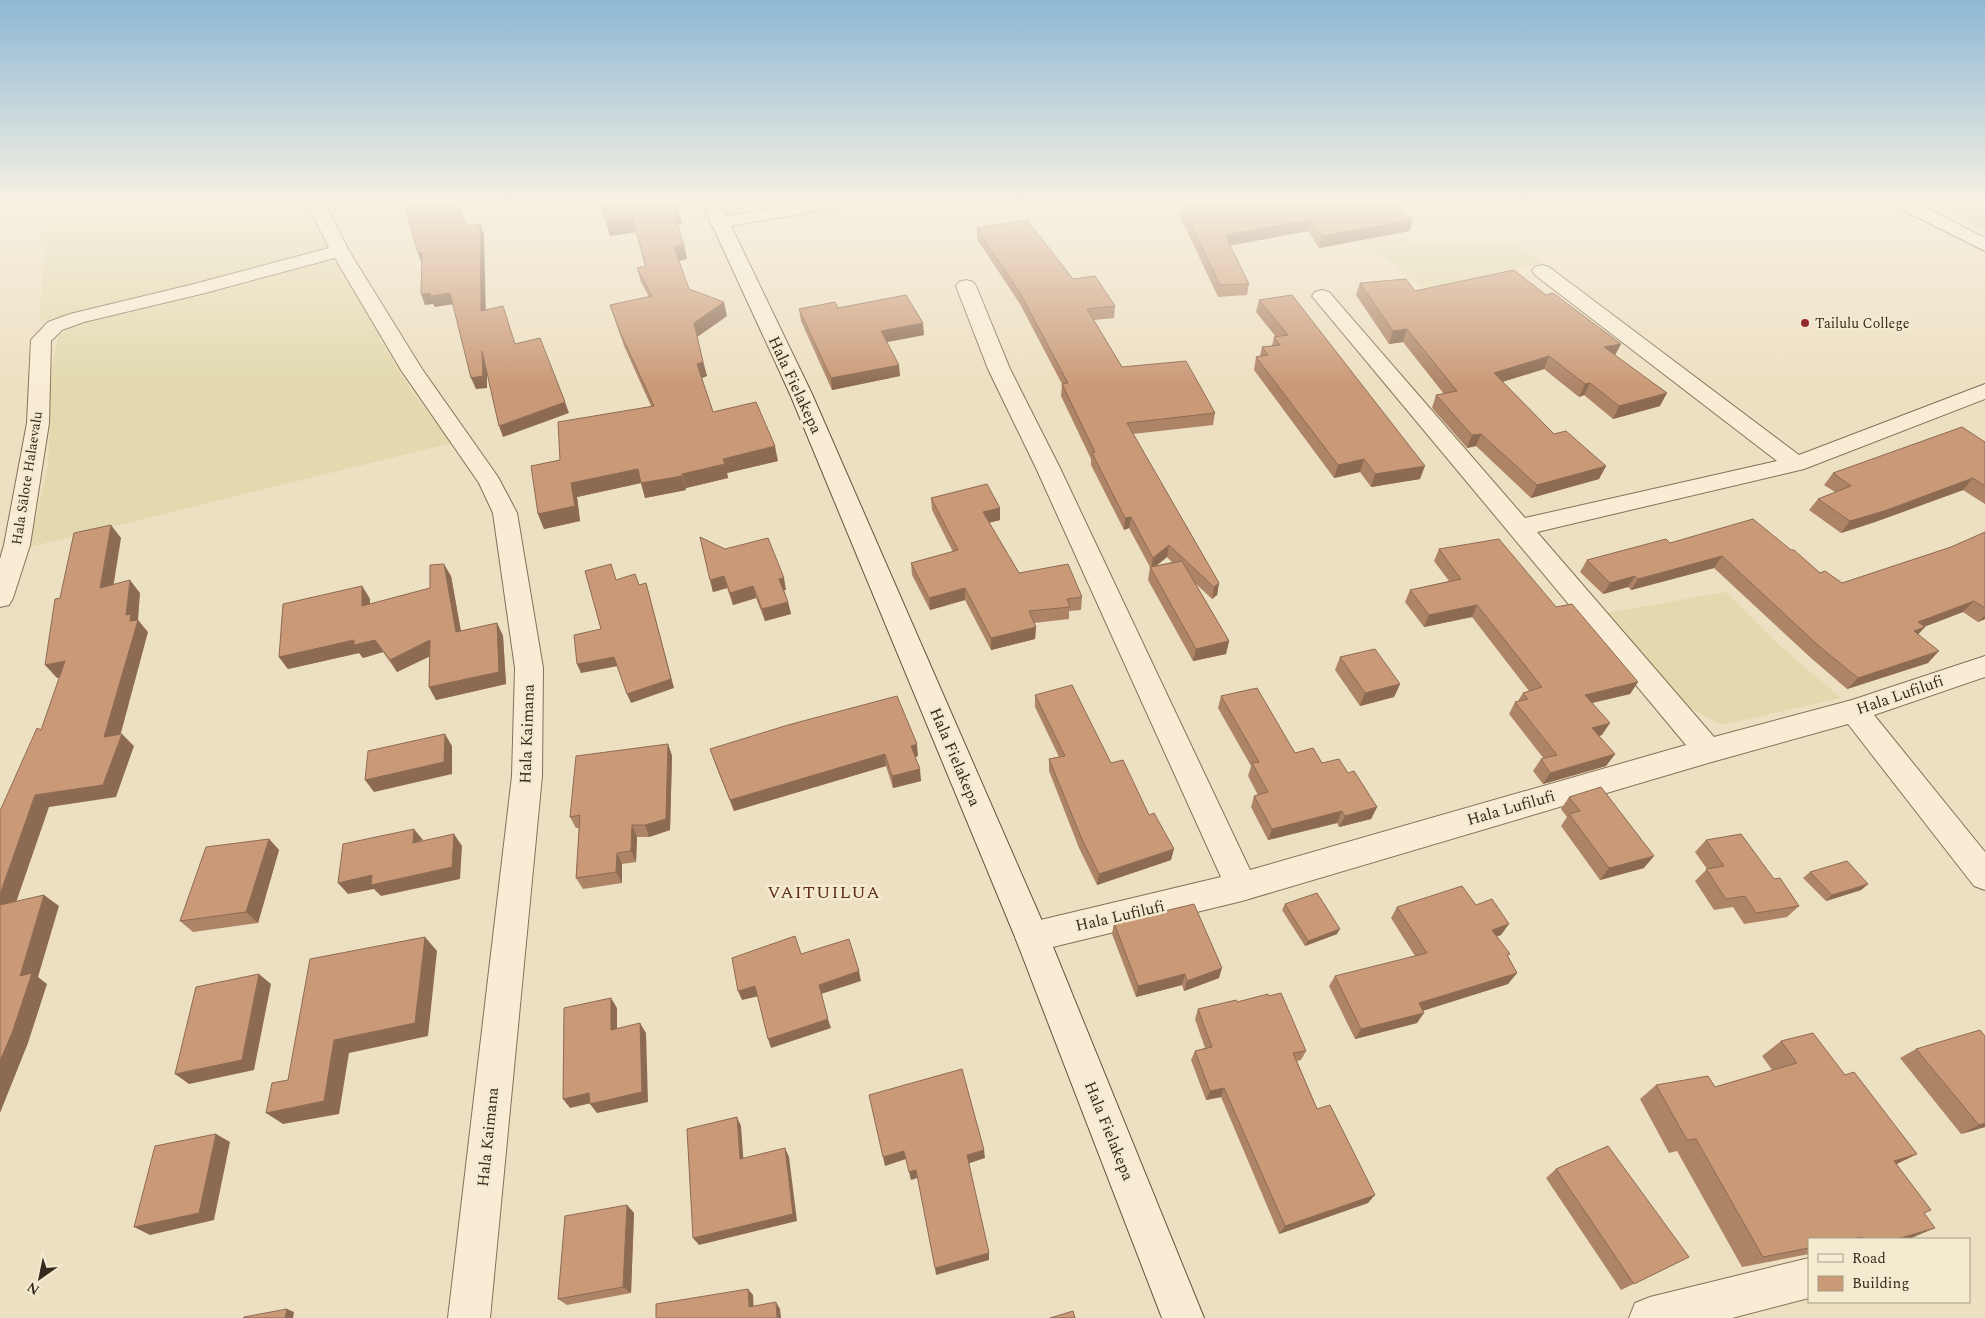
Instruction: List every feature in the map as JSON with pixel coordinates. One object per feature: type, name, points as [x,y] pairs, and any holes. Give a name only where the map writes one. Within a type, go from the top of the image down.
[{"type":"street","name":"Hala Sālote Halaevalu","points":[[0,598],[17,545],[38,423],[41,340],[55,326],[77,318],[198,290],[291,265]]},
{"type":"street","name":"Hala Kaimana","points":[[348,265],[412,370],[490,482],[505,513],[530,668],[527,776],[469,1318]]},
{"type":"street","name":"Hala Fielakepa","points":[[739,265],[800,394],[1032,937],[1183,1318]]},
{"type":"street","points":[[1542,271],[1796,464]]},
{"type":"street","points":[[966,286],[999,369],[1048,468],[1242,886]]},
{"type":"street","points":[[1322,296],[1708,751]]},
{"type":"street","points":[[1518,528],[1796,464],[1985,391]]},
{"type":"street","name":"Hala Lufilufi","points":[[1032,937],[1242,886],[1708,751],[1854,712],[1985,666]]},
{"type":"street","points":[[1854,712],[1985,876]]},
{"type":"street","points":[[1650,1318],[1808,1278]]},
{"type":"shaded area","points":[[44,265],[271,265],[39,322]]},
{"type":"shaded area","points":[[317,265],[341,265],[383,344],[411,390],[452,443],[29,547],[48,466],[52,365],[59,334],[84,322],[148,309]]},
{"type":"shaded area","points":[[1393,265],[1536,265],[1426,290]]},
{"type":"shaded area","points":[[1726,592],[1779,645],[1841,698],[1722,725],[1681,703],[1606,613]]},
{"type":"building","points":[[422,265],[480,265],[481,311],[503,306],[515,344],[540,338],[565,402],[499,426],[482,351],[483,376],[471,378],[450,293],[430,296],[430,293],[421,294]]},
{"type":"building","points":[[646,265],[680,265],[689,289],[724,302],[694,323],[703,362],[697,364],[713,412],[756,402],[775,446],[723,459],[725,464],[682,474],[682,476],[641,483],[638,469],[571,483],[575,506],[538,514],[531,466],[560,460],[558,422],[654,406],[620,332],[610,305],[652,296],[637,268],[646,266]]},
{"type":"building","points":[[1001,265],[1062,265],[1073,279],[1095,276],[1115,306],[1087,309],[1122,367],[1186,361],[1215,413],[1127,423],[1219,583],[1214,587],[1169,545],[1153,558],[1131,517],[1125,518],[1092,453],[1095,452],[1062,384],[1068,383],[1020,293]]},
{"type":"building","points":[[1210,265],[1239,265],[1249,284],[1220,285]]},
{"type":"building","points":[[1514,270],[1546,295],[1553,293],[1621,344],[1604,347],[1667,393],[1619,406],[1590,383],[1585,384],[1549,356],[1494,373],[1554,434],[1566,431],[1606,466],[1537,485],[1481,434],[1472,435],[1436,395],[1457,391],[1407,329],[1393,331],[1360,283],[1406,279],[1415,291]]},
{"type":"building","points":[[906,295],[923,323],[881,331],[899,365],[831,378],[799,309],[835,302],[838,308]]},
{"type":"building","points":[[1292,295],[1425,466],[1375,474],[1364,459],[1338,465],[1256,357],[1268,355],[1262,347],[1280,345],[1274,337],[1288,335],[1259,300]]},
{"type":"building","points":[[1962,427],[1985,442],[1985,486],[1973,478],[1884,511],[1850,521],[1818,499],[1851,486],[1833,473]]},
{"type":"building","points":[[987,484],[1000,508],[983,512],[1019,573],[1068,564],[1082,597],[1067,599],[1070,607],[1029,611],[1036,627],[991,638],[965,588],[929,598],[911,563],[958,550],[931,498]]},
{"type":"building","points":[[1753,519],[1791,550],[1794,550],[1820,573],[1825,571],[1842,583],[1951,547],[1985,532],[1985,608],[1974,601],[1918,622],[1925,627],[1914,631],[1939,651],[1858,678],[1820,647],[1722,556],[1638,579],[1635,576],[1610,583],[1587,560],[1666,539],[1670,543]]},
{"type":"building","points":[[111,525],[100,588],[130,580],[126,615],[131,614],[130,621],[138,620],[104,737],[122,734],[103,785],[35,795],[0,894],[0,811],[37,728],[41,730],[65,661],[45,665],[55,599],[60,598],[74,533]]},
{"type":"building","points":[[700,537],[725,549],[768,538],[784,578],[779,579],[788,602],[762,609],[753,586],[730,593],[724,576],[710,580]]},
{"type":"building","points":[[1499,539],[1556,607],[1572,604],[1638,682],[1585,695],[1610,723],[1592,728],[1615,754],[1550,773],[1541,759],[1557,755],[1515,702],[1528,699],[1523,693],[1542,687],[1477,605],[1429,615],[1410,590],[1461,579],[1439,549]]},
{"type":"building","points":[[1182,561],[1229,641],[1196,649],[1150,567]]},
{"type":"building","points":[[444,564],[456,632],[497,623],[499,672],[429,687],[430,640],[390,660],[375,640],[354,645],[354,640],[279,657],[283,604],[362,586],[362,606],[430,588],[430,565]]},
{"type":"building","points":[[611,564],[616,580],[635,574],[639,585],[646,583],[671,679],[627,694],[614,657],[577,664],[574,635],[601,629],[585,571]]},
{"type":"building","points":[[1375,649],[1400,684],[1365,693],[1340,657]]},
{"type":"building","points":[[1072,685],[1111,763],[1123,760],[1149,815],[1154,813],[1174,849],[1099,874],[1081,837],[1049,759],[1065,756],[1035,695]]},
{"type":"building","points":[[1257,688],[1295,753],[1313,748],[1322,763],[1339,759],[1348,773],[1354,771],[1377,807],[1345,816],[1342,811],[1272,829],[1254,796],[1268,792],[1252,763],[1259,762],[1221,696]]},
{"type":"building","points":[[897,696],[917,744],[911,746],[920,769],[892,776],[885,754],[730,800],[710,749],[788,725]]},
{"type":"building","points":[[445,734],[444,762],[365,780],[368,751]]},
{"type":"building","points":[[668,744],[666,819],[645,825],[632,825],[631,851],[617,853],[616,872],[576,878],[580,815],[570,817],[576,756]]},
{"type":"building","points":[[1601,787],[1654,856],[1609,868],[1569,814],[1580,811],[1569,797]]},
{"type":"building","points":[[414,829],[413,843],[454,834],[452,867],[371,885],[372,875],[338,883],[343,844]]},
{"type":"building","points":[[1741,834],[1774,879],[1780,878],[1799,906],[1756,913],[1745,896],[1726,899],[1706,869],[1724,866],[1706,840]]},
{"type":"building","points":[[269,839],[246,912],[180,921],[206,847]]},
{"type":"building","points":[[1847,861],[1868,884],[1832,895],[1810,872]]},
{"type":"building","points":[[1462,886],[1476,905],[1492,899],[1509,924],[1492,930],[1510,954],[1507,955],[1517,973],[1419,1003],[1424,1013],[1361,1029],[1335,976],[1427,953],[1397,907]]},
{"type":"building","points":[[1317,893],[1340,929],[1308,941],[1285,904]]},
{"type":"building","points":[[44,895],[20,976],[32,973],[12,1033],[0,1061],[0,905]]},
{"type":"building","points":[[1194,904],[1222,968],[1187,981],[1185,974],[1138,986],[1114,923]]},
{"type":"building","points":[[795,936],[801,954],[849,939],[859,971],[819,985],[828,1019],[768,1039],[755,986],[738,991],[732,958]]},
{"type":"building","points":[[425,937],[415,1023],[334,1040],[324,1101],[266,1113],[272,1083],[288,1080],[310,959]]},
{"type":"building","points":[[259,974],[242,1060],[175,1074],[196,987]]},
{"type":"building","points":[[1281,993],[1306,1051],[1293,1053],[1317,1109],[1330,1105],[1375,1195],[1285,1226],[1224,1088],[1210,1091],[1195,1051],[1212,1047],[1198,1009],[1236,1000],[1237,1002],[1268,994],[1269,996]]},
{"type":"building","points":[[611,998],[611,1030],[640,1023],[642,1092],[590,1104],[589,1093],[563,1099],[564,1008]]},
{"type":"building","points":[[1980,1030],[1985,1036],[1985,1123],[1979,1125],[1916,1049]]},
{"type":"building","points":[[1813,1033],[1845,1075],[1854,1072],[1917,1154],[1894,1161],[1931,1210],[1924,1213],[1935,1228],[1900,1238],[1808,1238],[1808,1248],[1763,1257],[1696,1139],[1687,1140],[1656,1085],[1708,1076],[1715,1087],[1797,1063],[1781,1041]]},
{"type":"building","points":[[962,1069],[984,1150],[967,1155],[989,1253],[935,1268],[916,1170],[909,1172],[904,1151],[883,1157],[869,1095]]},
{"type":"building","points":[[737,1117],[740,1159],[785,1148],[793,1214],[693,1238],[687,1129]]},
{"type":"building","points":[[216,1134],[199,1213],[134,1227],[155,1146]]},
{"type":"building","points":[[1608,1146],[1689,1257],[1634,1284],[1556,1169]]},
{"type":"building","points":[[627,1205],[623,1287],[558,1299],[565,1216]]},
{"type":"building","points":[[748,1289],[749,1307],[776,1302],[777,1318],[656,1318],[656,1304]]},
{"type":"building","points":[[287,1309],[285,1318],[243,1318],[244,1317]]},
{"type":"building","points":[[1073,1311],[1075,1318],[1050,1318]]},
{"type":"place","name":"Tailulu College","points":[[1805,323]]},
{"type":"district","name":"VAITUILUA","points":[[824,892]]}]
